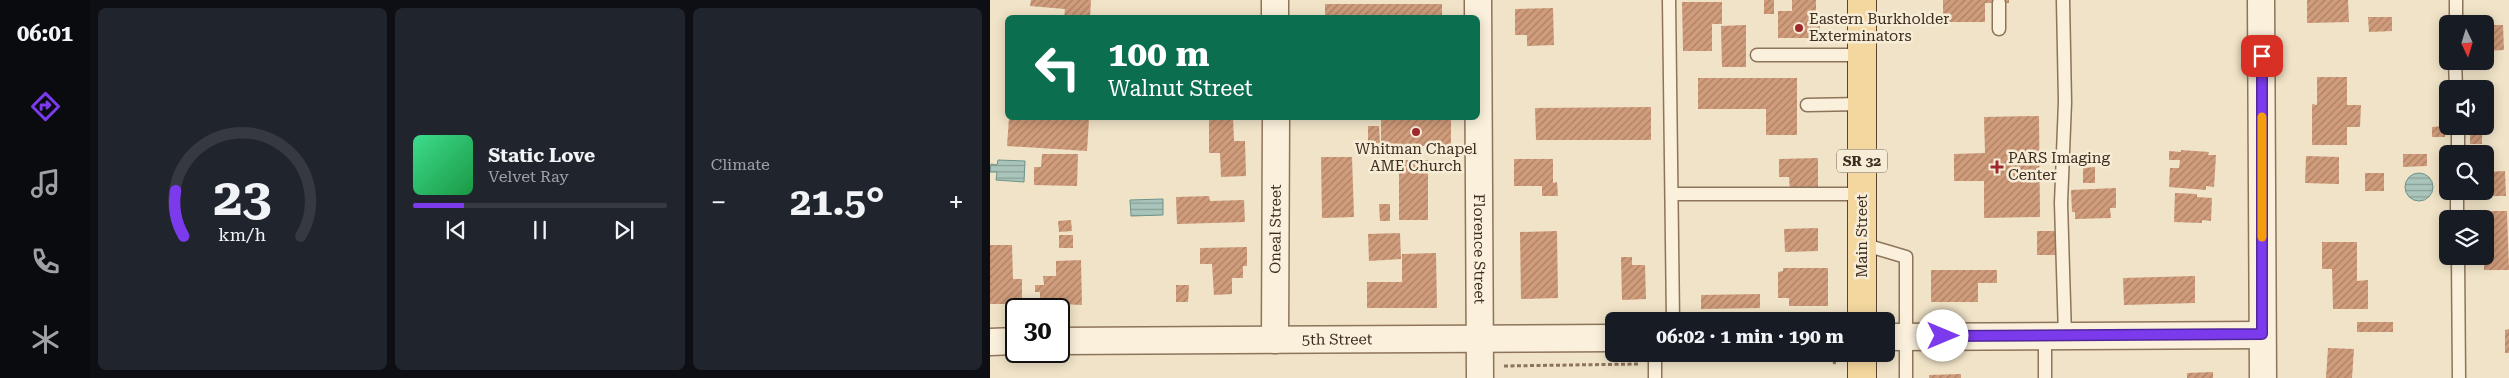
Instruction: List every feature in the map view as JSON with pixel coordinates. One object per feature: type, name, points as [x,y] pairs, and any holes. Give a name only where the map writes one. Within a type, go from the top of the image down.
[{"type":"main road","name":"Main Street","points":[[1862,0],[1862,312]]},
{"type":"main road","points":[[1862,362],[1862,378]]},
{"type":"street","points":[[1275,0],[1275,15]]},
{"type":"street","name":"Florence Street","points":[[1478,0],[1478,15]]},
{"type":"street","points":[[2261,0],[2263,378]]},
{"type":"street","name":"Oneal Street","points":[[1275,340],[1276,120]]},
{"type":"street","name":"Florence Street","points":[[1479,120],[1480,339],[1490,372]]},
{"type":"street","points":[[1896,337],[2262,334]]},
{"type":"street","name":"5th Street","points":[[1070,341],[1605,338]]},
{"type":"street","points":[[990,342],[1005,341]]},
{"type":"lane","points":[[1669,0],[1673,312]]},
{"type":"lane","points":[[2045,378],[2055,336],[2062,204],[2065,102],[2063,0]]},
{"type":"lane","points":[[2456,0],[2456,15]]},
{"type":"lane","points":[[1999,3],[2000,29]]},
{"type":"lane","points":[[1758,55],[1862,55]]},
{"type":"lane","points":[[1807,106],[1862,104]]},
{"type":"lane","points":[[1672,194],[1862,194]]},
{"type":"lane","points":[[1862,244],[1906,257],[1896,337],[1906,378]]},
{"type":"lane","points":[[2458,265],[2459,378]]},
{"type":"lane","points":[[1655,362],[1655,378]]},
{"type":"path","points":[[1490,372],[1638,364]]},
{"type":"water","points":[[998,160],[1025,161],[1024,182],[996,180],[997,172],[990,172],[991,164],[997,165]]},
{"type":"water","points":[[2419,173],[2429,177],[2433,187],[2429,197],[2419,201],[2409,197],[2405,187],[2409,177]]},
{"type":"water","points":[[1163,199],[1163,215],[1131,216],[1130,200]]},
{"type":"building","points":[[1031,0],[1091,0],[1090,15],[1064,15],[1065,9],[1030,6]]},
{"type":"building","points":[[1764,0],[1774,0],[1774,14],[1764,14]]},
{"type":"building","name":"Eastern Burkholder Exterminators","points":[[1792,0],[1816,0],[1816,19],[1820,19],[1820,38],[1778,38],[1778,11],[1792,11]]},
{"type":"building","points":[[1943,0],[2009,0],[2009,3],[1985,3],[1985,22],[1943,22]]},
{"type":"building","points":[[2307,0],[2348,0],[2349,22],[2307,23]]},
{"type":"building","points":[[1682,2],[1722,2],[1722,24],[1712,24],[1712,51],[1683,51]]},
{"type":"building","points":[[1325,4],[1442,4],[1442,15],[1325,15]]},
{"type":"building","points":[[1553,8],[1554,45],[1527,46],[1527,35],[1515,35],[1515,9]]},
{"type":"building","points":[[2368,17],[2392,17],[2392,31],[2369,32]]},
{"type":"building","points":[[1746,25],[1746,67],[1722,67],[1721,26]]},
{"type":"building","points":[[2494,25],[2503,25],[2504,50],[2494,51]]},
{"type":"building","points":[[2317,77],[2347,77],[2347,105],[2361,105],[2360,127],[2347,127],[2347,145],[2312,145],[2312,104],[2317,105]]},
{"type":"building","points":[[1698,78],[1797,78],[1797,135],[1766,135],[1766,109],[1698,109]]},
{"type":"building","points":[[1651,107],[1651,140],[1536,140],[1535,108]]},
{"type":"building","name":"PARS Imaging Center","points":[[2039,116],[2040,217],[1984,218],[1984,181],[1954,181],[1954,154],[1985,153],[1984,117]]},
{"type":"building","points":[[1009,120],[1089,120],[1087,151],[1007,146]]},
{"type":"building","points":[[1209,120],[1233,120],[1234,141],[1245,141],[1246,176],[1221,177],[1220,153],[1209,153]]},
{"type":"building","name":"Whitman Chapel AME Church","points":[[1381,120],[1451,120],[1451,146],[1381,146]]},
{"type":"building","points":[[1368,126],[1379,126],[1380,143],[1368,144]]},
{"type":"building","points":[[2439,126],[2439,135],[2445,135],[2445,137],[2432,137],[2432,127]]},
{"type":"building","points":[[2470,135],[2482,135],[2482,144],[2470,144]]},
{"type":"building","points":[[2181,150],[2209,152],[2208,155],[2216,155],[2214,187],[2206,186],[2206,190],[2169,187],[2170,168],[2179,168],[2180,160],[2169,160],[2169,151],[2181,152]]},
{"type":"building","points":[[1042,154],[1078,154],[1077,186],[1034,185],[1034,167],[1041,167]]},
{"type":"building","points":[[2403,154],[2427,154],[2427,166],[2403,167]]},
{"type":"building","points":[[2306,156],[2339,157],[2339,184],[2305,183]]},
{"type":"building","points":[[1321,157],[1352,157],[1354,217],[1322,218]]},
{"type":"building","points":[[1818,158],[1818,190],[1790,191],[1789,177],[1779,177],[1779,159]]},
{"type":"building","points":[[1514,159],[1553,159],[1553,183],[1557,182],[1558,196],[1542,196],[1542,186],[1514,186]]},
{"type":"building","points":[[1399,160],[1428,160],[1428,220],[1399,220]]},
{"type":"building","points":[[2095,167],[2095,183],[2083,183],[2083,168]]},
{"type":"building","points":[[2505,171],[2506,196],[2494,196],[2494,172]]},
{"type":"building","points":[[2365,173],[2384,173],[2384,191],[2365,191]]},
{"type":"building","points":[[2116,188],[2116,208],[2110,208],[2111,218],[2075,219],[2075,212],[2072,212],[2071,190]]},
{"type":"building","points":[[2175,193],[2197,194],[2197,197],[2212,198],[2211,221],[2202,220],[2202,223],[2174,222]]},
{"type":"building","points":[[1209,196],[1210,201],[1244,200],[1245,222],[1177,224],[1176,197]]},
{"type":"building","points":[[1379,204],[1390,204],[1390,221],[1380,221]]},
{"type":"building","points":[[2494,211],[2507,211],[2509,270],[2484,270],[2484,265],[2494,265]]},
{"type":"building","points":[[1071,220],[1072,231],[1059,232],[1058,221]]},
{"type":"building","points":[[1818,228],[1818,251],[1785,252],[1784,229]]},
{"type":"building","points":[[1557,231],[1558,298],[1521,299],[1520,232]]},
{"type":"building","points":[[2037,231],[2056,231],[2057,255],[2037,255]]},
{"type":"building","points":[[1400,233],[1401,259],[1369,261],[1368,234]]},
{"type":"building","points":[[1059,235],[1073,235],[1073,248],[1059,248]]},
{"type":"building","points":[[2322,242],[2357,242],[2357,281],[2368,280],[2368,309],[2333,309],[2332,269],[2322,269]]},
{"type":"building","points":[[990,245],[1012,245],[1013,279],[1022,279],[1022,298],[1005,298],[1005,304],[990,304]]},
{"type":"building","points":[[1247,247],[1247,266],[1243,266],[1243,278],[1232,278],[1232,294],[1214,295],[1212,264],[1200,264],[1200,248]]},
{"type":"building","points":[[1436,253],[1437,308],[1367,308],[1367,282],[1402,282],[1402,254]]},
{"type":"building","points":[[1621,257],[1632,257],[1632,265],[1645,265],[1646,299],[1622,300]]},
{"type":"building","points":[[1081,260],[1082,305],[1070,304],[1070,298],[1040,298],[1040,292],[1035,292],[1035,285],[1044,285],[1043,276],[1056,276],[1056,261]]},
{"type":"building","points":[[1783,268],[1828,268],[1828,306],[1789,306],[1789,298],[1778,298],[1778,272],[1783,271]]},
{"type":"building","points":[[1931,270],[1997,270],[1997,283],[1978,283],[1978,302],[1931,302]]},
{"type":"building","points":[[2195,276],[2195,303],[2124,305],[2123,278]]},
{"type":"building","points":[[1176,285],[1189,285],[1188,302],[1176,302]]},
{"type":"building","points":[[1760,294],[1760,308],[1701,309],[1701,295]]},
{"type":"building","points":[[2357,322],[2393,322],[2393,332],[2357,332]]},
{"type":"building","points":[[2509,329],[2509,353],[2505,353],[2505,330]]},
{"type":"building","points":[[2328,348],[2354,349],[2352,378],[2326,378]]},
{"type":"building","points":[[2213,372],[2213,378],[2187,378],[2187,373]]},
{"type":"building","points":[[1961,374],[1961,378],[1929,378],[1929,375]]},
{"type":"slow traffic","points":[[2262,117],[2262,237]]},
{"type":"place","name":"Eastern Burkholder Exterminators","points":[[1799,28]]},
{"type":"place","name":"Whitman Chapel AME Church","points":[[1416,132]]},
{"type":"place","name":"PARS Imaging Center","points":[[1997,167]]},
{"type":"route","points":[[1943,336],[2262,334],[2262,56]]}]
